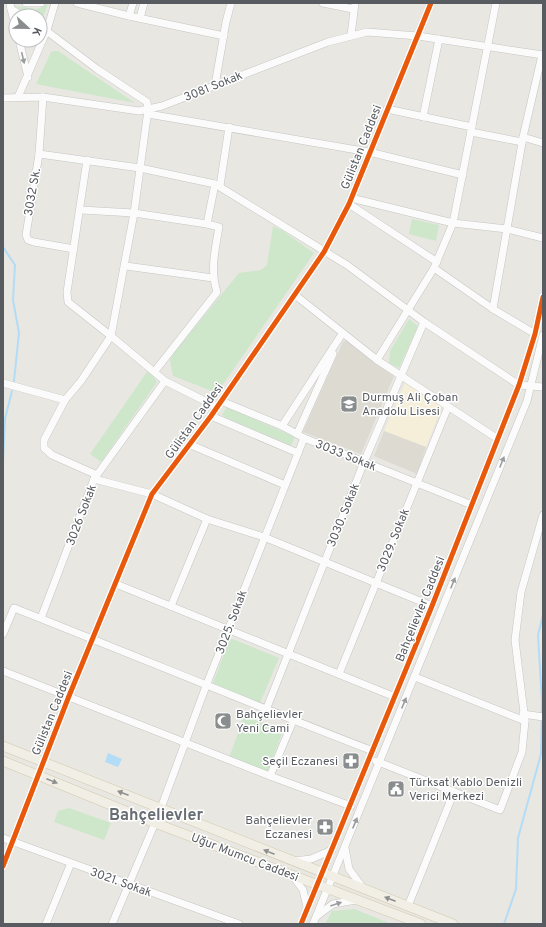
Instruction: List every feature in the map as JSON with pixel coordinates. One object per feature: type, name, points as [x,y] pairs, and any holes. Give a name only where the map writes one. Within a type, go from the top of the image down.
[{"type":"main road","name":"Uğur Mumcu Caddesi","points":[[3,746],[452,924]]},
{"type":"main road","name":"Uğur Mumcu Caddesi","points":[[3,760],[156,823],[421,924]]},
{"type":"street","points":[[26,3],[40,3]]},
{"type":"street","points":[[48,18],[55,3]]},
{"type":"street","points":[[76,3],[224,36]]},
{"type":"street","points":[[129,16],[133,3]]},
{"type":"street","points":[[140,18],[144,3]]},
{"type":"street","points":[[215,84],[231,3]]},
{"type":"street","points":[[323,3],[354,6],[351,35]]},
{"type":"street","name":"Gülistan Caddesi","points":[[3,866],[69,696],[152,494],[191,445],[324,252],[350,201],[431,3]]},
{"type":"street","points":[[377,360],[410,310],[435,265],[453,223],[496,3]]},
{"type":"street","points":[[48,32],[86,61],[147,102],[148,112],[126,266],[111,336],[65,400],[48,430],[44,440],[44,448],[52,456],[96,477],[152,494],[207,519],[264,537],[324,563],[432,606]]},
{"type":"street","name":"3081 Sokak","points":[[3,98],[43,97],[148,112],[215,84],[351,35],[373,32],[418,36],[542,55]]},
{"type":"street","points":[[424,117],[439,39]]},
{"type":"street","points":[[21,48],[28,77]]},
{"type":"street","points":[[18,97],[28,77],[37,48]]},
{"type":"street","points":[[493,309],[522,140],[542,55]]},
{"type":"street","name":"3032 Sk.","points":[[43,97],[39,154],[26,235],[28,240],[34,242],[74,249]]},
{"type":"street","points":[[388,109],[472,130],[543,144]]},
{"type":"street","points":[[148,112],[369,152],[463,175]]},
{"type":"street","points":[[207,224],[229,127]]},
{"type":"street","points":[[39,154],[140,168],[217,185],[347,265],[410,310],[424,322],[519,385],[543,387]]},
{"type":"street","points":[[74,249],[81,210],[87,160]]},
{"type":"street","points":[[350,201],[453,223],[507,229],[543,238]]},
{"type":"street","points":[[350,201],[493,309],[535,334]]},
{"type":"street","points":[[81,210],[134,214],[220,227],[213,262],[212,278],[216,292],[155,371]]},
{"type":"street","name":"3033 Sokak","points":[[74,249],[68,302],[166,381],[219,404],[282,426],[301,436],[472,505]]},
{"type":"street","points":[[126,266],[212,278]]},
{"type":"street","points":[[295,295],[342,334],[377,360],[498,439]]},
{"type":"street","name":"Bahçelievler Caddesi","points":[[301,924],[373,752],[519,385],[535,334],[543,297]]},
{"type":"street","name":"3030. Sokak","points":[[266,710],[287,653],[364,462],[424,322]]},
{"type":"street","points":[[282,426],[342,334]]},
{"type":"street","name":"3025. Sokak","points":[[161,808],[206,686],[298,453],[301,436],[342,334]]},
{"type":"street","name":"Bahçelievler Caddesi","points":[[314,921],[527,401],[543,335]]},
{"type":"street","name":"3026 Sokak","points":[[41,618],[96,477],[166,381]]},
{"type":"street","points":[[3,382],[65,400]]},
{"type":"street","name":"3029. Sokak","points":[[339,674],[448,407]]},
{"type":"street","name":"3033 Sokak","points":[[211,416],[298,453]]},
{"type":"street","points":[[191,445],[285,485]]},
{"type":"street","points":[[370,759],[500,810],[522,752],[524,718],[515,640],[521,592],[543,515]]},
{"type":"street","points":[[171,606],[207,519]]},
{"type":"street","points":[[116,584],[395,697]]},
{"type":"street","points":[[3,634],[14,608],[94,638],[206,686],[373,752]]},
{"type":"street","points":[[3,671],[270,776],[351,806]]},
{"type":"street","points":[[415,677],[524,718],[541,717]]},
{"type":"street","points":[[270,776],[293,720]]},
{"type":"street","points":[[408,906],[454,792]]},
{"type":"street","points":[[112,924],[156,823]]},
{"type":"street","name":"3021. Sokak","points":[[3,838],[128,885],[239,924]]},
{"type":"street","points":[[345,846],[346,862],[349,869],[365,890]]},
{"type":"street","points":[[291,861],[311,859],[332,850]]},
{"type":"street","points":[[46,924],[71,863]]},
{"type":"street","points":[[292,875],[305,895],[308,909]]},
{"type":"street","points":[[314,921],[333,904],[343,901],[361,900]]},
{"type":"shaded area","name":"Durmuş Ali Çoban Anadolu Lisesi","points":[[348,340],[394,376],[361,454],[303,432],[343,342]]},
{"type":"shaded area","points":[[405,383],[442,406],[426,447],[384,431]]},
{"type":"shaded area","points":[[384,431],[426,447],[417,474],[374,456]]},
{"type":"green space","points":[[48,4],[46,8],[39,8]]},
{"type":"green space","points":[[16,6],[30,8],[19,8]]},
{"type":"green space","points":[[58,51],[135,103],[36,84],[51,52]]},
{"type":"green space","points":[[412,219],[439,225],[436,241],[409,234]]},
{"type":"green space","points":[[273,226],[283,231],[314,253],[217,393],[173,376],[170,360],[173,354],[239,273],[261,270],[267,265]]},
{"type":"green space","points":[[409,319],[418,326],[399,368],[389,363],[390,351]]},
{"type":"green space","points":[[147,372],[150,372],[157,382],[101,462],[90,454]]},
{"type":"green space","points":[[226,408],[295,437],[291,446],[224,417],[222,415]]},
{"type":"green space","points":[[230,638],[279,658],[260,703],[212,686]]},
{"type":"green space","points":[[244,716],[283,730],[268,772],[229,758]]},
{"type":"green space","points":[[69,808],[111,823],[104,840],[54,822],[58,811]]},
{"type":"green space","points":[[354,909],[392,924],[325,924],[332,911]]},
{"type":"water","points":[[108,753],[122,759],[118,767],[105,762]]},
{"type":"waterway","points":[[3,247],[15,265],[13,300],[19,333],[14,381]]},
{"type":"waterway","points":[[3,462],[5,419],[12,391]]},
{"type":"waterway","points":[[504,924],[516,889],[518,838],[541,754],[542,702],[538,635],[543,615]]},
{"type":"cycle path","points":[[3,866],[69,696],[152,494],[211,416],[324,252],[349,204],[431,3]]},
{"type":"cycle path","points":[[301,924],[432,606],[519,385],[535,334],[543,297]]},
{"type":"place","name":"Durmuş Ali Çoban Anadolu Lisesi","points":[[349,404]]},
{"type":"place","name":"Bahçelievler Yeni Cami","points":[[223,721]]},
{"type":"place","name":"Seçil Eczanesi","points":[[351,761]]},
{"type":"place","name":"Türksat Kablo Denizli Verici Merkezi","points":[[396,789]]},
{"type":"place","name":"Bahçelievler Eczanesi","points":[[325,827]]},
{"type":"district","name":"Bahçelievler","points":[[156,814]]}]
